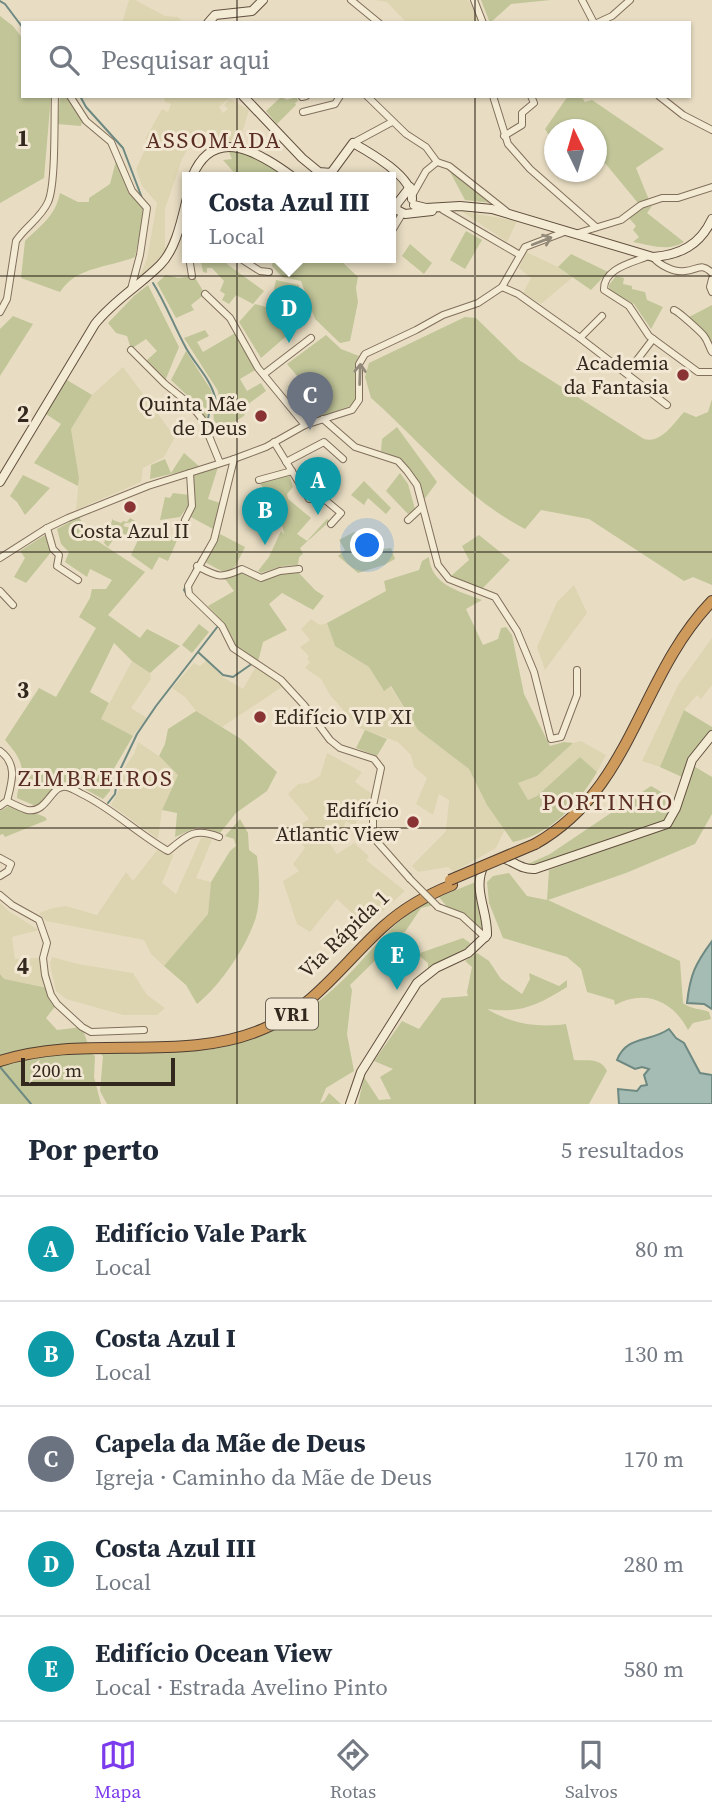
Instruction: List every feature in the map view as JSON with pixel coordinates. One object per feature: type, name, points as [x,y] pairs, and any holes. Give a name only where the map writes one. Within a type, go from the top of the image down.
[{"type":"highway","name":"Via Rápida 1","points":[[536,846],[562,827],[594,795],[614,765],[671,656],[712,601]]},
{"type":"highway","name":"Via Rápida 1","points":[[0,1054],[41,1044],[199,1040],[234,1033],[288,1010],[312,992],[392,912],[420,893],[566,832],[600,798],[620,768],[676,660],[712,611]]},
{"type":"highway","name":"Via Rápida 1","points":[[0,1061],[91,1044]]},
{"type":"street","points":[[210,21],[215,15],[252,11],[262,0]]},
{"type":"street","points":[[351,0],[377,21]]},
{"type":"street","points":[[474,0],[482,21]]},
{"type":"street","points":[[582,0],[595,21]]},
{"type":"street","points":[[601,21],[612,16],[630,0]]},
{"type":"street","points":[[0,312],[7,299],[16,241],[41,212],[50,196],[55,98]]},
{"type":"street","points":[[71,98],[86,121],[111,142],[132,191],[147,208],[141,255],[131,289]]},
{"type":"street","points":[[245,98],[302,158],[319,172]]},
{"type":"street","points":[[303,112],[335,104],[339,98]]},
{"type":"street","points":[[369,98],[392,122],[426,147],[437,162],[449,166],[507,212]]},
{"type":"street","points":[[494,98],[508,144],[530,169],[596,227]]},
{"type":"street","points":[[504,136],[523,125],[522,113],[534,103],[532,98]]},
{"type":"street","points":[[661,98],[683,116],[712,130]]},
{"type":"street","points":[[332,172],[354,143],[392,122]]},
{"type":"street","points":[[354,143],[376,156],[386,172]]},
{"type":"street","points":[[195,172],[203,158],[212,152],[239,147],[259,153],[286,172]]},
{"type":"street","points":[[396,222],[419,180],[437,162]]},
{"type":"street","points":[[396,187],[406,203],[426,208],[479,207],[507,212],[649,257],[663,266],[682,272],[699,266],[712,273]]},
{"type":"street","points":[[0,558],[47,528],[148,486],[234,459],[305,425],[352,410],[359,400],[359,364],[365,354],[443,314],[478,303],[502,287],[525,247],[621,220],[641,205],[662,198],[678,198],[712,187]]},
{"type":"street","points":[[446,209],[520,255]]},
{"type":"street","points":[[712,219],[708,229],[696,242],[681,252],[622,265],[603,288],[629,306],[649,336],[698,372],[712,372]]},
{"type":"street","points":[[0,482],[95,324],[115,301],[161,264],[182,228]]},
{"type":"street","points":[[190,263],[192,276]]},
{"type":"street","points":[[247,263],[263,272],[269,272]]},
{"type":"street","points":[[712,279],[712,292]]},
{"type":"street","points":[[502,287],[518,294],[580,338],[667,405]]},
{"type":"street","points":[[205,294],[230,318],[264,374],[305,425]]},
{"type":"street","points":[[674,310],[682,314],[702,334],[712,352]]},
{"type":"street","points":[[580,338],[602,316]]},
{"type":"street","points":[[264,374],[311,338]]},
{"type":"street","points":[[627,373],[653,339]]},
{"type":"street","points":[[131,350],[191,405],[202,419],[220,463]]},
{"type":"street","points":[[323,419],[355,447],[398,461],[417,485],[438,565],[449,579],[495,597],[517,631],[534,672],[551,739],[561,737],[570,715],[576,695],[577,670]]},
{"type":"street","points":[[274,442],[309,499],[324,499],[341,513],[331,524]]},
{"type":"street","points":[[286,462],[324,442],[343,459]]},
{"type":"street","points":[[234,459],[214,540],[197,566],[188,586],[189,594],[222,626],[233,648],[281,680],[330,740],[340,748],[374,759],[381,768],[373,806],[373,837],[438,907],[462,916],[486,938]]},
{"type":"street","points":[[259,480],[292,471]]},
{"type":"street","points":[[185,520],[192,506],[190,473]]},
{"type":"street","points":[[408,520],[422,507]]},
{"type":"street","points":[[47,528],[53,549],[59,555],[57,566],[78,579]]},
{"type":"street","points":[[197,566],[225,577],[242,569],[261,578],[280,571],[299,569]]},
{"type":"street","points":[[0,591],[13,605]]},
{"type":"street","points":[[350,1104],[361,1072],[417,983],[436,968],[468,954],[486,938],[488,932],[479,895],[480,874],[490,859],[498,857],[510,860],[527,870],[536,869],[667,824],[676,808],[692,760],[712,735]]},
{"type":"street","points":[[0,751],[10,760],[12,766],[12,781],[7,801],[0,806]]},
{"type":"street","points":[[7,801],[29,810],[36,809],[44,806],[57,789],[67,787],[103,804],[168,851],[189,834],[204,831],[219,837]]},
{"type":"street","points":[[0,858],[11,864],[8,871],[0,876]]},
{"type":"street","points":[[0,895],[41,922],[48,946],[43,958],[45,975],[51,995],[57,1004],[91,1032],[144,1030]]},
{"type":"shaded area","points":[[129,0],[135,0],[165,16],[178,17],[181,21],[123,21]]},
{"type":"shaded area","points":[[375,0],[468,0],[480,21],[405,21],[387,2]]},
{"type":"shaded area","points":[[164,98],[229,98],[219,107],[223,113],[228,109],[224,105],[230,99],[249,110],[242,133],[236,136],[237,139],[213,146],[210,145],[206,133],[194,138],[182,159],[165,209],[165,252],[139,279],[147,259],[157,203],[142,186],[136,169],[149,141],[145,139],[162,109],[168,112],[171,104],[165,102]]},
{"type":"shaded area","points":[[461,211],[517,221],[507,242]]},
{"type":"shaded area","points":[[526,252],[573,277],[541,304],[523,293],[531,278],[519,268]]},
{"type":"shaded area","points":[[123,367],[175,437],[164,457],[143,468],[141,482],[76,510],[79,478],[71,429],[92,395]]},
{"type":"shaded area","points":[[574,585],[587,613],[545,670],[537,647],[557,602]]},
{"type":"shaded area","points":[[311,619],[320,625],[327,623],[335,646],[369,667],[383,690],[390,686],[418,730],[469,769],[487,805],[505,829],[496,848],[454,872],[448,867],[418,872],[412,866],[446,831],[449,800],[439,794],[433,815],[416,804],[427,778],[414,767],[411,755],[398,742],[359,728],[330,695],[321,679],[305,668],[310,662],[307,659],[309,656],[300,647],[310,640],[301,629]]},
{"type":"shaded area","points":[[712,638],[712,685],[701,699],[697,695],[684,710],[660,767],[642,761],[678,685]]},
{"type":"shaded area","points":[[132,661],[150,673],[151,679],[131,708],[147,718],[133,736],[101,719]]},
{"type":"shaded area","points":[[206,661],[223,677],[243,689],[255,668],[277,680],[282,687],[222,727],[196,711],[185,697],[172,688],[194,663],[200,666]]},
{"type":"shaded area","points":[[581,741],[606,755],[597,772],[580,757],[537,796],[528,800],[517,783],[537,776],[573,743]]},
{"type":"shaded area","points":[[138,742],[159,756],[178,775],[162,810],[158,839],[111,805],[125,767]]},
{"type":"shaded area","points":[[327,753],[362,772],[355,782],[372,794],[354,826],[346,821],[343,829],[328,841],[337,854],[354,843],[369,856],[366,860],[405,891],[366,926],[337,899],[310,932],[297,924],[283,881],[299,871],[293,864],[305,848],[292,830],[309,819],[288,794],[298,784],[308,783],[320,776]]},
{"type":"shaded area","points":[[201,838],[212,840],[196,878],[211,882],[208,914],[164,966],[151,954],[144,940],[46,921],[39,913],[66,906],[97,915],[126,872],[133,881],[158,849],[168,855],[174,854],[162,883],[176,894]]},
{"type":"shaded area","points":[[0,903],[39,930],[12,937],[15,959],[41,958],[45,987],[3,979],[0,974]]},
{"type":"shaded area","points":[[52,957],[133,973],[147,995],[165,1008],[157,1015],[123,1015],[66,999],[56,991],[50,964]]},
{"type":"green space","points":[[481,0],[551,0],[511,4],[489,21]]},
{"type":"green space","points":[[0,16],[21,36],[21,98],[51,98],[44,178],[0,203]]},
{"type":"green space","points":[[60,98],[69,98],[82,122],[81,126],[57,124]]},
{"type":"green space","points":[[280,98],[297,98],[298,101],[277,124],[266,111]]},
{"type":"green space","points":[[567,98],[582,98],[585,102],[592,100],[664,149],[636,168],[649,200],[638,203],[607,165],[607,119],[552,119]]},
{"type":"green space","points":[[238,150],[280,172],[234,172],[223,160],[232,159],[229,152]]},
{"type":"green space","points":[[116,161],[129,191],[145,207],[135,257],[84,272],[67,283],[60,292],[21,278],[25,241],[51,215],[60,193],[78,202],[89,202],[89,198],[110,184]]},
{"type":"green space","points":[[449,170],[492,203],[465,200]]},
{"type":"green space","points":[[652,206],[647,213],[684,242],[665,247],[633,242],[639,237],[633,230],[636,226],[629,218],[643,208]]},
{"type":"green space","points":[[466,231],[482,240],[465,269],[450,260]]},
{"type":"green space","points":[[410,244],[432,263],[424,274],[402,256]]},
{"type":"green space","points":[[571,254],[608,272],[591,290],[558,267]]},
{"type":"green space","points":[[201,263],[227,263],[264,291],[253,304],[236,295],[229,304],[222,300],[225,294],[220,291],[224,281],[212,268],[207,268],[207,273],[203,272]]},
{"type":"green space","points":[[272,263],[343,263],[358,277],[358,302],[350,341],[340,343],[315,319],[301,281],[282,277]]},
{"type":"green space","points":[[166,275],[178,278],[194,276],[205,294],[191,305],[194,310],[176,318],[157,283]]},
{"type":"green space","points":[[616,276],[624,278],[623,284],[632,286],[632,289],[645,292],[647,300],[663,307],[651,329],[634,304],[609,290],[609,285]]},
{"type":"green space","points":[[276,280],[299,285],[305,320],[261,358],[239,322],[255,304],[270,308]]},
{"type":"green space","points":[[148,285],[179,347],[165,381],[146,361],[157,351],[146,339],[131,349],[127,336],[116,333],[108,323]]},
{"type":"green space","points":[[712,305],[712,349],[707,334],[689,317]]},
{"type":"green space","points":[[13,316],[33,324],[0,376],[0,329]]},
{"type":"green space","points":[[465,317],[476,318],[519,360],[644,439],[661,436],[684,412],[696,417],[708,412],[712,399],[712,585],[693,577],[684,581],[589,519],[541,510],[525,529],[463,486],[371,398],[365,377],[369,363]]},
{"type":"green space","points":[[205,330],[209,336],[197,342],[203,352],[237,332],[257,369],[240,379],[247,391],[261,383],[266,391],[247,405],[244,416],[215,434],[213,410],[219,400],[218,391],[184,338]]},
{"type":"green space","points":[[326,335],[341,349],[359,356],[355,364],[357,398],[350,406],[318,418],[304,384],[287,364]]},
{"type":"green space","points":[[186,351],[211,390],[213,400],[209,405],[206,421],[194,402],[171,380]]},
{"type":"green space","points":[[67,380],[92,395],[71,429],[78,486],[34,463],[61,424],[46,414]]},
{"type":"green space","points":[[397,427],[437,482],[423,501],[409,470],[399,460],[381,451],[382,439]]},
{"type":"green space","points":[[184,453],[200,467],[150,479],[151,465],[165,459],[171,473]]},
{"type":"green space","points":[[218,467],[208,499],[220,503],[213,529],[189,516],[195,506],[193,475]]},
{"type":"green space","points":[[400,473],[408,484],[415,509],[408,514],[386,491]]},
{"type":"green space","points":[[289,474],[293,487],[287,494],[288,499],[311,518],[297,534],[307,541],[327,519],[330,521],[300,548],[303,554],[299,557],[298,565],[283,566],[261,573],[258,571],[269,557],[281,531],[284,534],[277,501],[259,483]]},
{"type":"green space","points":[[23,475],[50,488],[25,515],[10,496]]},
{"type":"green space","points":[[364,481],[391,508],[386,514],[368,498],[364,505],[351,495]]},
{"type":"green space","points":[[173,493],[189,495],[188,506],[180,517],[160,520],[165,497],[170,498]]},
{"type":"green space","points":[[79,517],[83,524],[79,529],[145,572],[108,615],[140,638],[147,629],[180,646],[150,673],[132,661],[114,643],[90,692],[109,703],[101,719],[133,736],[112,772],[110,791],[103,799],[68,780],[48,803],[38,807],[17,798],[22,775],[21,764],[5,740],[39,688],[56,697],[96,628],[79,617],[92,589],[106,589],[112,580],[90,569],[87,577],[65,562],[69,552],[61,544],[57,529]]},
{"type":"green space","points":[[113,518],[121,523],[130,518],[137,522],[125,523],[123,526],[134,529],[136,525],[178,538],[168,561],[159,557],[152,570],[131,555],[138,540],[119,532],[108,547],[104,543]]},
{"type":"green space","points":[[354,532],[378,536],[383,549],[391,548],[395,559],[358,573],[338,556],[345,550],[339,540]]},
{"type":"green space","points":[[220,534],[245,547],[235,567],[225,573],[205,562]]},
{"type":"green space","points":[[45,535],[52,551],[26,583],[14,577],[25,558],[20,551]]},
{"type":"green space","points":[[479,535],[510,560],[481,590],[451,576],[469,560],[462,546]]},
{"type":"green space","points":[[429,557],[431,567],[441,581],[482,600],[466,609],[483,645],[498,639],[501,628],[506,627],[512,635],[524,694],[550,746],[564,742],[573,743],[537,776],[518,783],[528,800],[537,796],[580,757],[597,772],[572,807],[551,825],[527,838],[513,842],[487,805],[469,769],[418,730],[391,686],[384,691],[369,667],[335,646],[327,623],[386,591],[384,581],[419,570],[422,561]]},
{"type":"green space","points":[[242,572],[260,581],[281,573],[298,572],[324,596],[313,610],[282,593],[269,604],[287,630],[263,642],[258,662],[236,645],[225,624],[208,606],[234,591],[225,579]]},
{"type":"green space","points":[[199,624],[209,632],[192,653],[182,645]]},
{"type":"green space","points":[[684,710],[712,727],[712,731],[690,757],[682,777],[660,767]]},
{"type":"green space","points":[[196,711],[241,739],[277,772],[267,791],[236,813],[220,833],[198,827],[175,837],[177,813],[162,810],[178,775],[159,756],[168,729]]},
{"type":"green space","points":[[365,730],[387,739],[377,756],[356,748]]},
{"type":"green space","points":[[692,765],[712,777],[712,814],[695,844],[626,873],[548,900],[680,961],[683,1003],[709,1012],[711,1019],[693,1023],[688,1030],[682,1020],[666,1005],[647,998],[637,998],[615,1005],[614,1000],[587,992],[581,969],[567,957],[503,938],[489,903],[487,882],[493,876],[509,873],[527,896],[547,900],[549,870],[672,825]]},
{"type":"green space","points":[[651,786],[675,800],[675,806],[663,822],[536,866],[528,864],[550,854]]},
{"type":"green space","points":[[12,804],[47,820],[5,837],[0,835],[0,811]]},
{"type":"green space","points":[[240,819],[248,833],[249,850],[257,856],[258,910],[246,940],[232,964],[197,1004],[186,985],[164,966],[208,914],[211,882],[236,846],[234,839],[225,836]]},
{"type":"green space","points":[[478,881],[484,932],[467,915],[449,909],[439,897]]},
{"type":"green space","points":[[430,900],[434,905],[421,908],[405,932],[398,935],[350,985],[352,990],[347,1034],[354,1071],[326,1088],[320,1103],[329,1093],[341,1104],[107,1104],[100,1091],[103,1056],[95,1049],[192,1051],[224,1047],[258,1038],[289,1022],[318,1002],[344,979],[393,927]]},
{"type":"green space","points":[[463,938],[473,945],[428,968],[428,963],[417,954]]},
{"type":"green space","points":[[477,953],[489,961],[501,979],[522,994],[530,979],[529,973],[559,986],[567,980],[567,987],[528,1007],[487,1009],[525,1024],[566,1024],[574,1060],[597,1062],[607,1071],[589,1104],[358,1104],[364,1077],[379,1100],[391,1099],[380,1077],[393,1069],[374,1061],[402,1021],[419,1029],[442,998],[468,996],[472,967],[465,961]]},
{"type":"green space","points":[[0,974],[4,979],[48,988],[57,1004],[46,1018],[57,1030],[82,1027],[91,1053],[95,1056],[94,1077],[101,1104],[0,1104]]},
{"type":"water","points":[[712,941],[712,1009],[704,1004],[687,1003],[694,970]]},
{"type":"water","points":[[669,1029],[684,1043],[700,1073],[712,1075],[712,1104],[619,1104],[618,1089],[637,1091],[641,1086],[647,1085],[644,1075],[649,1069],[635,1069],[617,1060],[621,1052],[633,1043]]},
{"type":"waterway","points":[[0,1],[21,25]]},
{"type":"waterway","points":[[81,98],[123,148],[142,198]]},
{"type":"waterway","points":[[153,283],[186,348],[214,393],[216,401],[210,408],[207,424]]},
{"type":"waterway","points":[[193,571],[201,557]]},
{"type":"waterway","points":[[186,585],[184,590],[189,598]]},
{"type":"waterway","points":[[108,803],[115,794],[118,774],[137,734],[218,626]]},
{"type":"waterway","points":[[198,652],[223,675],[233,677],[253,663]]},
{"type":"waterway","points":[[405,869],[411,875]]},
{"type":"waterway","points":[[0,1067],[31,1104]]},
{"type":"place","name":"Costa Azul III","points":[[289,343]]},
{"type":"place","name":"Academia da Fantasia","points":[[683,375]]},
{"type":"place","name":"Quinta Mãe de Deus","points":[[261,416]]},
{"type":"place","name":"Capela da Mãe de Deus","points":[[310,430]]},
{"type":"place","name":"Costa Azul II","points":[[130,507]]},
{"type":"place","name":"Edifício Vale Park","points":[[318,515]]},
{"type":"place","name":"Costa Azul I","points":[[265,545]]},
{"type":"place","name":"Edifício VIP XI","points":[[260,717]]},
{"type":"place","name":"Edifício Atlantic View","points":[[413,822]]},
{"type":"place","name":"Edifício Ocean View","points":[[397,990]]},
{"type":"district","name":"ASSOMADA","points":[[214,140]]},
{"type":"district","name":"ZIMBREIROS","points":[[96,778]]},
{"type":"district","name":"PORTINHO","points":[[608,802]]}]
